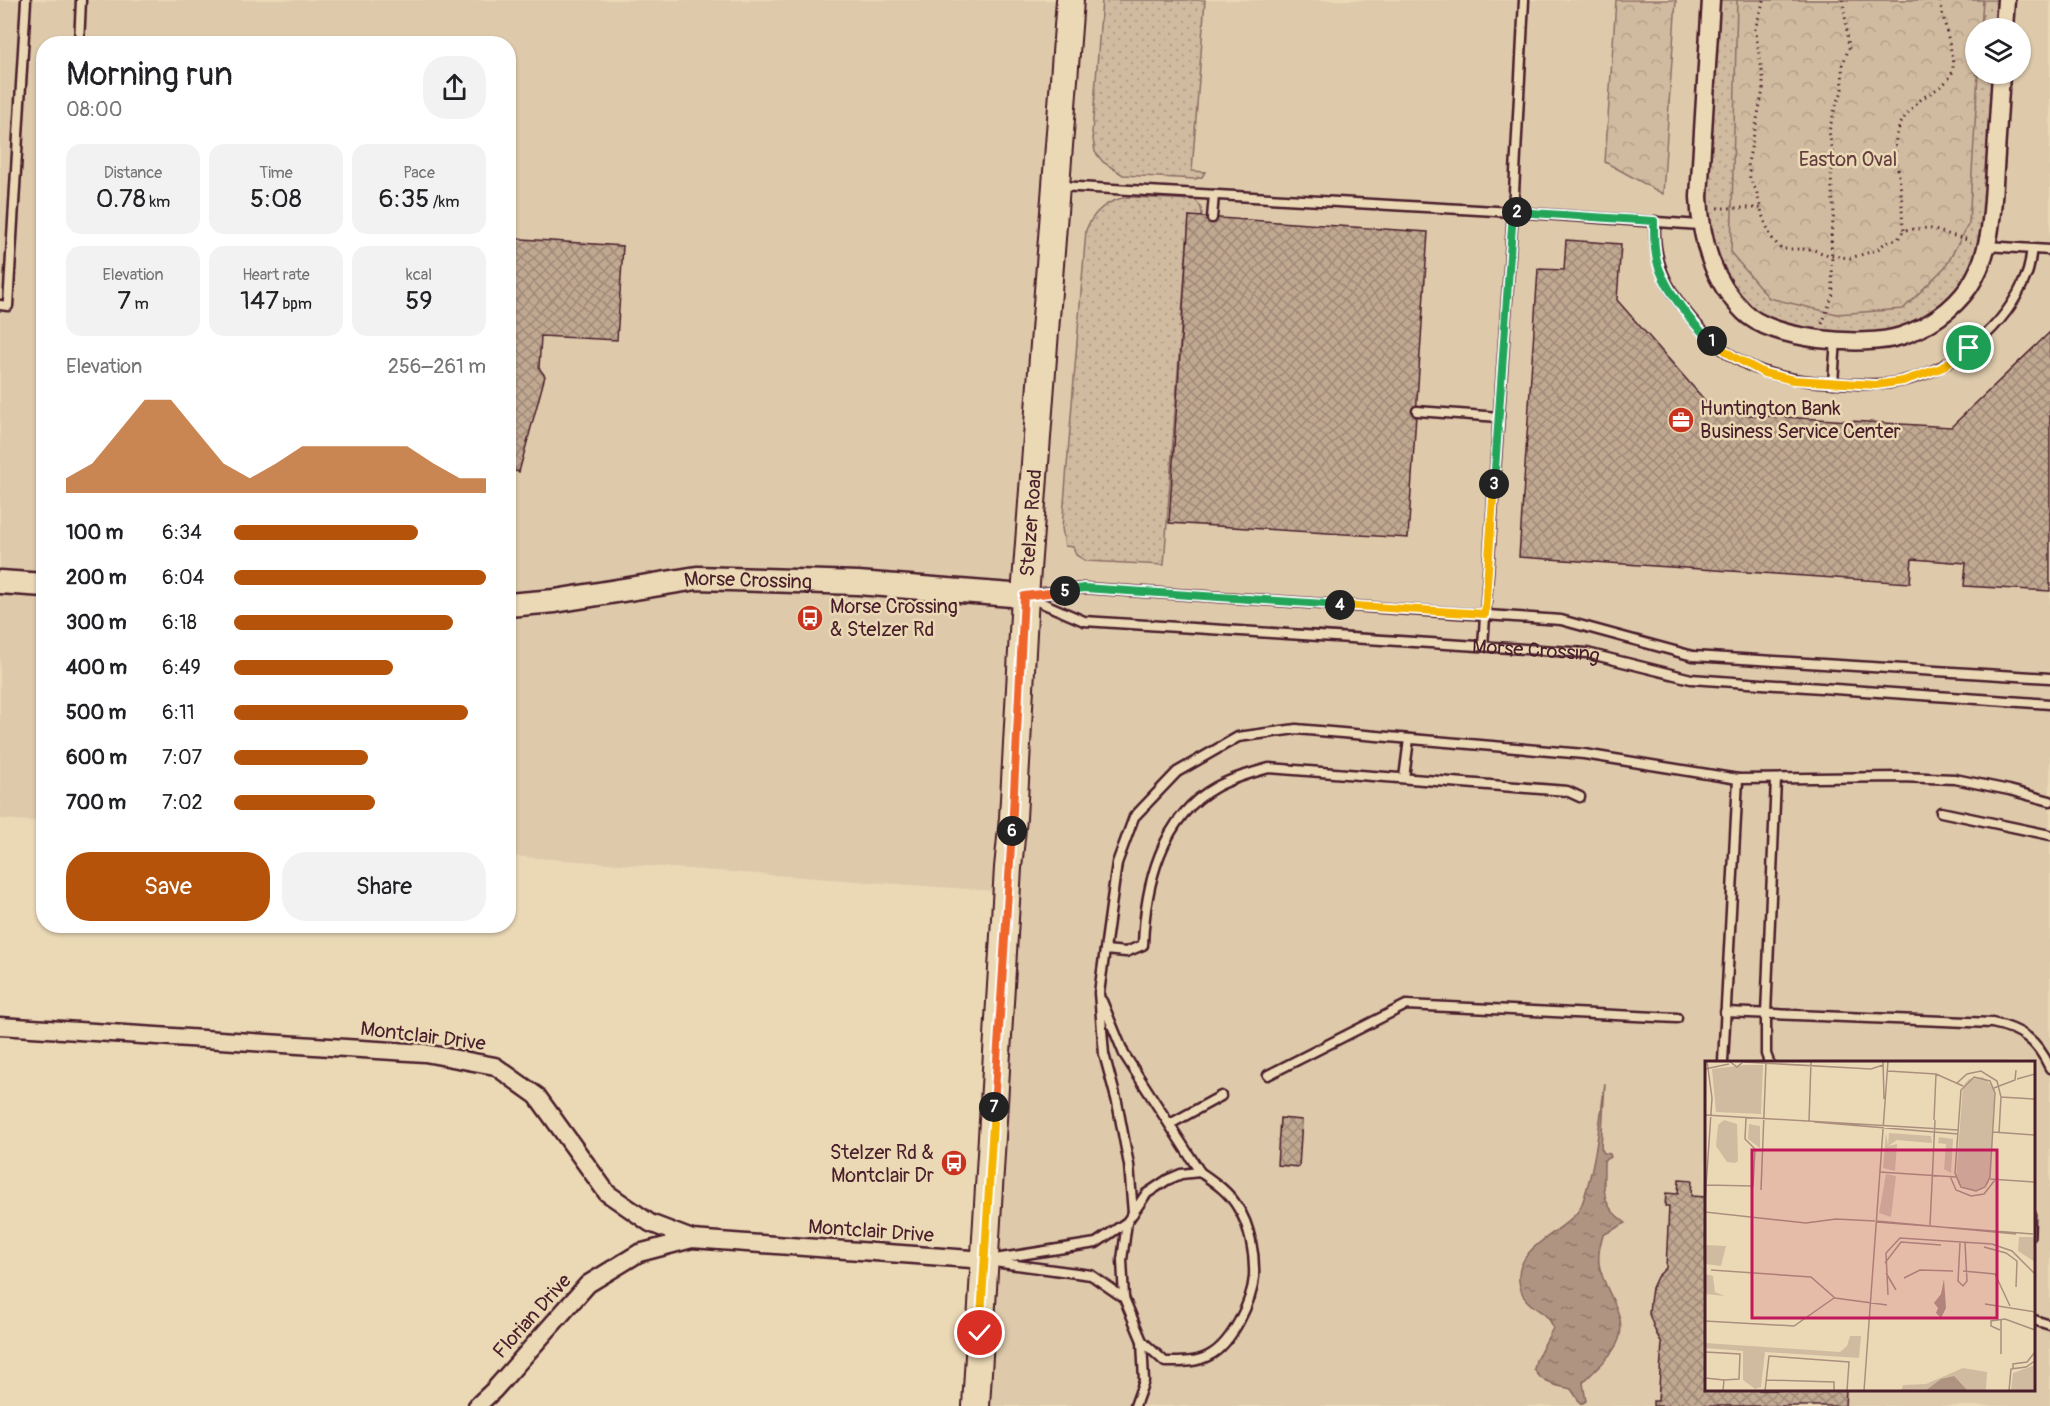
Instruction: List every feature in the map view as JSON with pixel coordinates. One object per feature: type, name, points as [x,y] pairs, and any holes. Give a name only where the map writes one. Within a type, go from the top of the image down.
[{"type":"main road","name":"Stelzer Road","points":[[976,1406],[1008,868],[1013,818],[1024,596],[1070,0]]},
{"type":"main road","name":"Morse Crossing","points":[[516,604],[555,601],[697,578],[858,583],[1024,596]]},
{"type":"main road","points":[[0,582],[36,584]]},
{"type":"street","points":[[1711,0],[1700,225],[1711,264],[1727,292],[1746,314],[1773,329],[1799,337],[1869,341],[1899,336],[1925,326],[1950,309],[1969,286],[1984,260],[1990,232],[2000,84]]},
{"type":"street","points":[[2005,18],[2006,0]]},
{"type":"street","name":"Montclair Drive","points":[[0,1026],[425,1053],[495,1066],[537,1096],[607,1193],[650,1223],[692,1239],[985,1260]]},
{"type":"street","name":"Florian Drive","points":[[477,1406],[494,1390],[588,1284],[639,1253],[692,1239]]},
{"type":"lane","points":[[0,305],[8,306],[26,0]]},
{"type":"lane","points":[[79,36],[81,0]]},
{"type":"lane","points":[[1483,646],[1513,212],[1524,0]]},
{"type":"lane","points":[[1055,185],[1700,225]]},
{"type":"lane","points":[[1212,218],[1214,195]]},
{"type":"lane","points":[[1654,221],[1654,239],[1659,268],[1677,302],[1704,335],[1734,357],[1764,373],[1793,380],[1833,383],[1876,385],[1903,381],[1941,368],[1995,326],[2027,275],[2032,249]]},
{"type":"lane","points":[[1987,246],[2050,250]]},
{"type":"lane","points":[[1833,383],[1836,339]]},
{"type":"lane","points":[[1417,411],[1499,417]]},
{"type":"lane","name":"Morse Crossing","points":[[1024,596],[1084,588],[1561,620],[1693,656],[2050,678]]},
{"type":"lane","name":"Morse Crossing","points":[[1024,596],[1084,621],[1587,653],[1691,679],[2050,704]]},
{"type":"lane","points":[[1133,1213],[1129,1165],[1104,1054],[1099,993],[1117,862],[1134,817],[1178,772],[1238,737],[1296,729],[1584,754],[1738,779],[1853,777],[1955,779],[2050,801]]},
{"type":"lane","points":[[1404,778],[1409,739]]},
{"type":"lane","points":[[1105,950],[1126,952],[1143,945],[1145,917],[1156,863],[1169,833],[1189,807],[1215,788],[1246,774],[1269,768],[1567,791],[1580,797]]},
{"type":"lane","points":[[1723,1061],[1738,779]]},
{"type":"lane","points":[[1769,1061],[1766,1054],[1766,1014],[1776,779]]},
{"type":"lane","points":[[1941,812],[2050,835]]},
{"type":"lane","points":[[1099,993],[1124,1054],[1200,1172],[1226,1190],[1239,1207],[1253,1251],[1254,1278],[1247,1302],[1228,1340],[1212,1355],[1195,1362],[1166,1362],[1142,1341]]},
{"type":"lane","points":[[1268,1075],[1406,1005],[1677,1018]]},
{"type":"lane","points":[[1725,1012],[1984,1023],[2012,1027],[2031,1039],[2044,1054],[2050,1068]]},
{"type":"lane","points":[[1170,1124],[1221,1096]]},
{"type":"lane","points":[[985,1260],[1096,1243],[1127,1222],[1146,1194],[1181,1174],[1200,1172]]},
{"type":"lane","points":[[1127,1222],[1122,1260],[1124,1298],[1142,1341],[1144,1381],[1135,1406]]},
{"type":"lane","points":[[985,1260],[1091,1275],[1124,1298]]},
{"type":"lane","points":[[2035,1320],[2050,1325]]},
{"type":"path","points":[[1764,0],[1755,29],[1763,90],[1748,163],[1750,179],[1756,190],[1771,237],[1781,249],[1811,249],[1832,256],[1850,258],[1877,250],[1886,243],[1898,239],[1904,230],[1895,145],[1899,123],[1925,95],[1939,88],[1952,72],[1952,60],[1940,0]]},
{"type":"path","points":[[1816,338],[1833,294],[1831,234],[1834,214],[1832,177],[1834,160],[1829,131],[1834,108],[1843,89],[1842,66],[1849,48],[1844,0]]},
{"type":"path","points":[[1700,208],[1761,208]]},
{"type":"path","points":[[1904,230],[1928,228],[1987,246]]},
{"type":"shaded area","points":[[0,0],[2050,0],[2050,1406],[975,1406],[1008,892],[516,857],[516,36],[36,36],[36,822],[0,819]]},
{"type":"green space","points":[[1102,0],[1205,0],[1192,171],[1205,172],[1202,177],[1195,179],[1123,175],[1103,162],[1095,152],[1092,132]]},
{"type":"green space","points":[[1616,0],[1676,0],[1663,194],[1605,162]]},
{"type":"green space","name":"Easton Oval","points":[[1711,0],[2006,0],[2005,18],[1965,18],[1965,84],[2000,84],[1991,232],[1969,287],[1899,336],[1799,337],[1746,314],[1700,225]]},
{"type":"green space","name":"Easton Oval","points":[[1737,0],[1983,0],[1982,18],[1965,18],[1965,84],[1977,84],[1969,223],[1946,266],[1903,309],[1837,314],[1769,298],[1731,253]]},
{"type":"green space","points":[[1128,197],[1195,200],[1202,212],[1202,217],[1189,217],[1164,565],[1086,561],[1076,555],[1073,547],[1065,546],[1062,528],[1086,230],[1102,207]]},
{"type":"water","points":[[1605,1083],[1601,1148],[1611,1157],[1604,1162],[1605,1197],[1612,1210],[1626,1223],[1603,1235],[1599,1260],[1601,1273],[1621,1323],[1617,1344],[1610,1355],[1583,1383],[1586,1401],[1581,1404],[1571,1389],[1545,1381],[1534,1369],[1536,1360],[1553,1328],[1546,1316],[1525,1298],[1519,1281],[1520,1269],[1532,1249],[1562,1226],[1582,1205],[1598,1136]]},
{"type":"building","points":[[1189,216],[1428,232],[1408,538],[1169,523]]},
{"type":"building","points":[[516,239],[623,246],[617,340],[541,336],[539,368],[545,376],[519,472],[516,471]]},
{"type":"building","name":"Huntington Bank Business Service Center","points":[[1566,240],[1621,244],[1617,300],[1716,413],[1951,427],[2050,332],[2050,591],[1964,586],[1966,563],[1912,559],[1910,583],[1519,557],[1538,269],[1564,270]]},
{"type":"building","points":[[1280,1118],[1302,1120],[1299,1167],[1277,1165]]},
{"type":"building","points":[[1679,1179],[1692,1180],[1691,1196],[1705,1197],[1705,1391],[1846,1391],[1845,1406],[1653,1406],[1653,1401],[1658,1401],[1662,1343],[1649,1314],[1650,1302],[1652,1288],[1657,1277],[1666,1268],[1669,1206],[1665,1206],[1666,1193],[1678,1194]]},
{"type":"place","name":"Huntington Bank Business Service Center","points":[[1681,420]]},
{"type":"place","name":"Morse Crossing & Stelzer Rd","points":[[810,618]]},
{"type":"place","name":"Stelzer Rd & Montclair Dr","points":[[954,1163]]},
{"type":"route","points":[[980,1333],[1013,818],[1024,596],[1084,588],[1485,614],[1513,212],[1654,221],[1654,239],[1659,268],[1677,302],[1704,335],[1734,357],[1764,373],[1793,380],[1876,385],[1903,381],[1941,368],[1969,348]]}]
